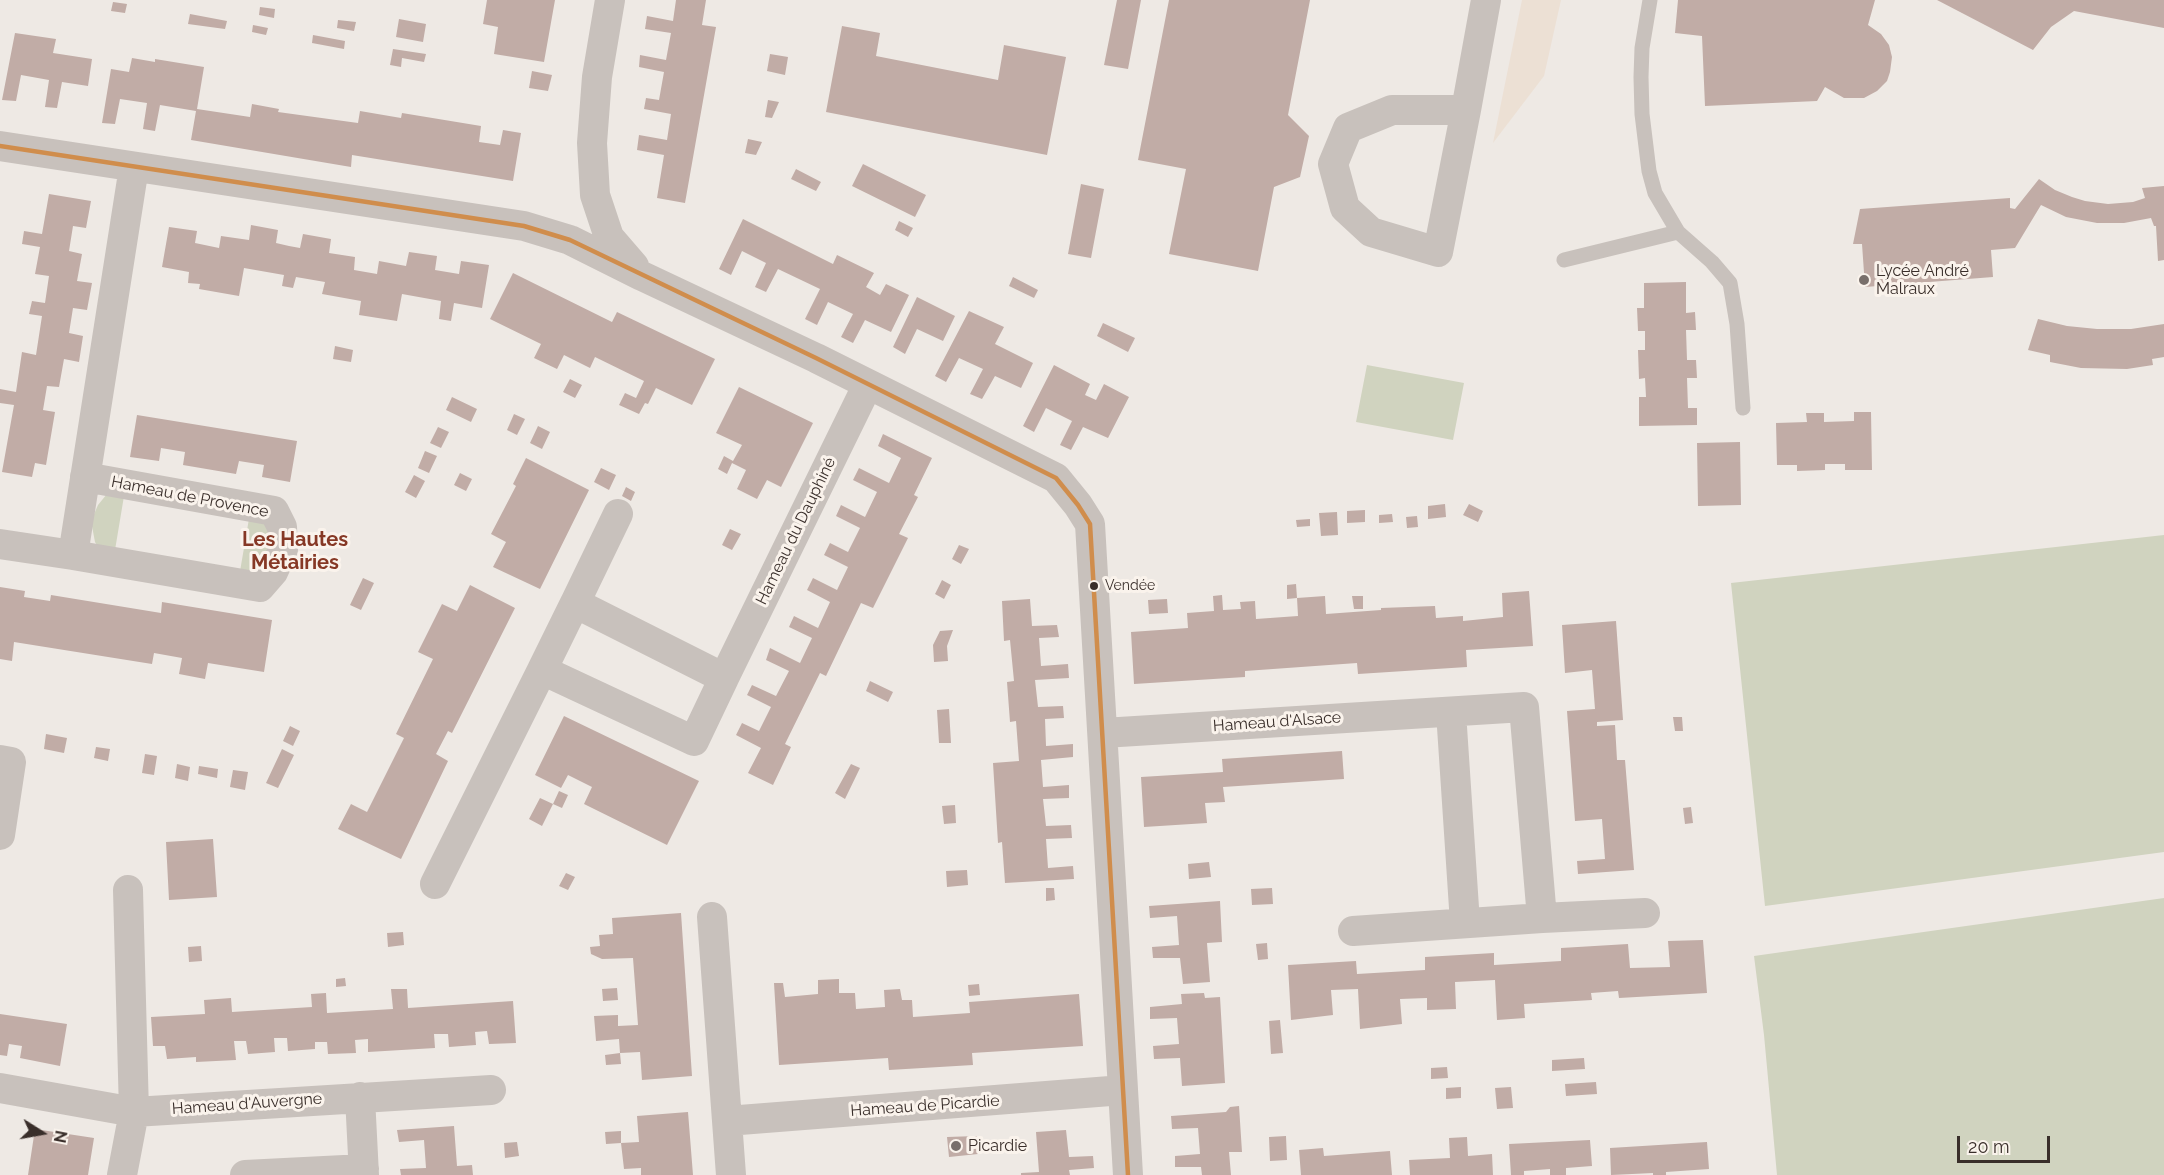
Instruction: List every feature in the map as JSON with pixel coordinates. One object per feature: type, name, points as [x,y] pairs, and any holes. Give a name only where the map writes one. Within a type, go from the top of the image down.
[{"type":"street","points":[[610,0],[596,88],[592,143],[595,195],[609,237],[642,276]]},
{"type":"street","points":[[1466,110],[1392,110],[1348,128],[1333,164],[1345,208],[1371,232],[1438,252],[1466,110],[1486,0]]},
{"type":"street","points":[[0,146],[524,226],[570,240],[1056,478],[1090,524],[1128,1175]]},
{"type":"street","points":[[73,555],[134,167]]},
{"type":"street","name":"Hameau du Dauphiné","points":[[542,670],[694,741],[868,384]]},
{"type":"street","name":"Hameau de Provence","points":[[0,544],[260,587],[273,572],[283,550],[282,527],[274,512],[85,477]]},
{"type":"street","points":[[435,884],[618,514]]},
{"type":"street","points":[[575,603],[724,678]]},
{"type":"street","name":"Hameau d'Alsace","points":[[1103,733],[1524,707],[1542,918]]},
{"type":"street","points":[[1451,711],[1465,923]]},
{"type":"street","points":[[0,760],[11,762],[0,835]]},
{"type":"street","points":[[122,1175],[134,1112],[128,890]]},
{"type":"street","points":[[1353,932],[1645,913]]},
{"type":"street","points":[[712,916],[731,1175]]},
{"type":"street","name":"Hameau d'Auvergne","points":[[0,1088],[134,1112],[491,1090]]},
{"type":"street","name":"Hameau de Picardie","points":[[727,1121],[1123,1090]]},
{"type":"street","points":[[245,1175],[364,1172],[360,1097]]},
{"type":"lane","points":[[1650,0],[1642,48],[1641,77],[1647,159],[1655,193],[1678,232],[1712,262],[1730,283],[1737,324],[1743,408]]},
{"type":"lane","points":[[1564,260],[1678,232]]},
{"type":"green space","points":[[1367,365],[1464,383],[1453,440],[1356,422]]},
{"type":"green space","points":[[126,484],[113,562],[103,555],[95,542],[91,521],[98,505],[111,489]]},
{"type":"green space","points":[[251,507],[268,523],[272,550],[260,571],[238,583]]},
{"type":"green space","points":[[2164,535],[2164,852],[1765,906],[1731,583]]},
{"type":"green space","points":[[2164,898],[2164,1175],[1777,1175],[1754,956]]},
{"type":"shaded area","points":[[1522,0],[1561,0],[1544,76],[1493,143]]},
{"type":"building","points":[[487,0],[555,0],[544,62],[494,54],[498,27],[483,24]]},
{"type":"building","points":[[676,0],[706,0],[702,25],[716,27],[685,203],[657,198],[664,155],[637,150],[639,135],[667,140],[671,114],[644,109],[646,98],[659,100],[664,72],[639,67],[640,55],[666,60],[671,33],[645,29],[647,16],[673,21]]},
{"type":"building","points":[[1117,0],[1141,0],[1128,69],[1104,65]]},
{"type":"building","points":[[1169,0],[1310,0],[1288,115],[1309,136],[1300,177],[1274,187],[1258,271],[1169,254],[1186,169],[1138,160]]},
{"type":"building","points":[[1678,0],[1875,0],[1868,25],[1881,34],[1889,45],[1892,57],[1887,81],[1877,91],[1864,98],[1844,98],[1825,87],[1817,101],[1705,106],[1702,36],[1675,33]]},
{"type":"building","points":[[1937,0],[2164,0],[2164,28],[2074,11],[2051,27],[2033,50]]},
{"type":"building","points":[[113,2],[127,4],[125,13],[111,11]]},
{"type":"building","points":[[260,7],[275,9],[274,18],[259,15]]},
{"type":"building","points":[[190,14],[227,21],[225,29],[188,24]]},
{"type":"building","points":[[399,19],[426,24],[423,42],[396,37]]},
{"type":"building","points":[[338,20],[356,22],[354,31],[337,28]]},
{"type":"building","points":[[253,25],[268,28],[266,35],[252,32]]},
{"type":"building","points":[[842,26],[880,33],[876,56],[998,80],[1004,45],[1066,57],[1047,155],[826,112]]},
{"type":"building","points":[[15,33],[56,39],[53,53],[92,59],[88,86],[62,82],[57,108],[45,107],[49,80],[21,75],[16,101],[2,100]]},
{"type":"building","points":[[313,35],[345,41],[344,49],[312,43]]},
{"type":"building","points":[[393,49],[426,54],[424,62],[402,58],[401,67],[390,65]]},
{"type":"building","points":[[770,54],[788,57],[785,75],[767,71]]},
{"type":"building","points":[[132,58],[155,62],[155,59],[204,67],[197,109],[250,117],[252,104],[279,109],[278,112],[358,123],[360,111],[401,118],[402,113],[481,126],[479,142],[500,145],[503,130],[521,133],[513,181],[352,155],[351,167],[191,140],[196,111],[160,105],[155,131],[143,129],[147,103],[120,99],[115,124],[102,123],[111,69],[129,72]]},
{"type":"building","points":[[532,71],[552,75],[548,91],[529,88]]},
{"type":"building","points":[[768,100],[779,102],[772,118],[765,117]]},
{"type":"building","points":[[748,139],[762,142],[756,155],[745,153]]},
{"type":"building","points":[[863,164],[926,195],[915,217],[852,186]]},
{"type":"building","points":[[796,169],[821,182],[816,191],[791,179]]},
{"type":"building","points":[[2039,179],[2055,190],[2072,197],[2108,204],[2133,202],[2145,198],[2142,188],[2164,186],[2164,260],[2158,261],[2156,226],[2151,218],[2124,223],[2097,223],[2066,217],[2041,205],[2015,248],[1991,250],[1993,277],[1865,287],[1862,244],[1853,244],[1860,209],[2010,198],[2010,208],[2015,209]]},
{"type":"building","points":[[1081,184],[1104,189],[1091,258],[1068,254]]},
{"type":"building","points":[[49,194],[91,201],[86,228],[73,226],[69,251],[82,254],[77,281],[92,283],[87,310],[73,308],[69,333],[83,336],[79,362],[64,359],[59,387],[47,386],[43,410],[55,412],[46,465],[35,463],[32,477],[2,472],[14,405],[0,403],[0,389],[16,392],[22,352],[36,355],[42,316],[29,314],[32,301],[45,303],[49,276],[35,274],[40,247],[22,244],[24,231],[42,234]]},
{"type":"building","points":[[743,219],[833,264],[837,255],[874,273],[866,287],[880,295],[886,284],[909,295],[891,332],[865,320],[853,343],[841,337],[853,314],[828,302],[817,325],[805,319],[820,289],[778,269],[766,292],[755,287],[766,263],[742,251],[731,275],[719,269]]},
{"type":"building","points":[[899,221],[913,228],[908,237],[895,230]]},
{"type":"building","points":[[251,225],[278,230],[276,243],[300,248],[303,234],[331,239],[329,253],[355,257],[354,270],[377,274],[379,261],[406,266],[409,252],[437,256],[435,270],[459,274],[461,261],[489,265],[482,308],[454,303],[451,321],[439,319],[441,301],[402,294],[397,321],[359,315],[361,301],[322,294],[325,282],[296,277],[293,288],[282,286],[284,275],[244,268],[239,296],[199,289],[200,284],[188,283],[189,272],[162,267],[169,227],[197,231],[195,243],[219,248],[221,236],[249,240]]},
{"type":"building","points":[[513,273],[612,322],[617,312],[715,359],[692,405],[656,388],[648,404],[645,403],[639,414],[619,405],[625,393],[636,398],[644,381],[595,357],[590,368],[564,355],[557,369],[534,358],[541,344],[490,319]]},
{"type":"building","points":[[1013,277],[1038,290],[1034,298],[1009,286]]},
{"type":"building","points":[[1686,282],[1686,313],[1695,312],[1696,330],[1686,330],[1687,360],[1696,360],[1697,378],[1687,378],[1688,408],[1697,408],[1697,425],[1639,426],[1639,397],[1646,397],[1645,378],[1639,379],[1638,350],[1645,350],[1645,331],[1638,331],[1637,308],[1644,308],[1644,283]]},
{"type":"building","points":[[917,297],[955,316],[943,341],[917,329],[905,354],[893,347]]},
{"type":"building","points":[[969,311],[1004,327],[995,344],[1033,363],[1021,388],[995,376],[982,399],[970,394],[983,369],[959,358],[946,382],[935,376]]},
{"type":"building","points":[[2038,319],[2067,326],[2097,329],[2131,329],[2164,324],[2164,357],[2152,359],[2153,365],[2127,369],[2081,368],[2050,362],[2050,355],[2028,350]]},
{"type":"building","points":[[1103,323],[1135,338],[1128,352],[1097,336]]},
{"type":"building","points":[[335,346],[353,350],[351,362],[333,359]]},
{"type":"building","points":[[1054,365],[1090,384],[1085,395],[1096,400],[1104,384],[1129,397],[1108,438],[1083,427],[1071,450],[1060,445],[1072,421],[1046,408],[1034,432],[1023,426]]},
{"type":"building","points":[[570,379],[582,385],[575,398],[563,392]]},
{"type":"building","points":[[739,387],[813,423],[781,487],[767,480],[757,499],[737,489],[746,470],[732,463],[727,474],[718,469],[724,456],[733,461],[742,445],[716,433]]},
{"type":"building","points":[[452,397],[477,409],[471,422],[446,410]]},
{"type":"building","points":[[1854,412],[1871,412],[1872,470],[1845,470],[1845,464],[1825,464],[1825,470],[1797,471],[1797,465],[1777,465],[1776,423],[1807,422],[1806,413],[1824,413],[1824,422],[1854,421]]},
{"type":"building","points":[[514,414],[525,419],[517,435],[507,430]]},
{"type":"building","points":[[137,415],[297,441],[290,482],[262,477],[264,465],[239,461],[236,474],[183,465],[185,452],[161,448],[159,461],[130,457]]},
{"type":"building","points":[[538,426],[550,432],[542,449],[530,443]]},
{"type":"building","points":[[438,427],[449,432],[441,448],[430,443]]},
{"type":"building","points":[[883,434],[932,458],[914,495],[918,497],[899,534],[908,538],[873,608],[861,603],[826,676],[820,673],[785,744],[791,747],[773,785],[748,773],[761,748],[736,735],[742,723],[759,731],[771,707],[747,695],[752,685],[776,696],[789,671],[766,660],[770,648],[800,663],[812,638],[789,627],[794,616],[818,628],[830,602],[807,590],[813,578],[837,590],[848,567],[824,555],[830,543],[848,552],[860,528],[836,516],[841,505],[865,517],[877,492],[853,480],[859,468],[889,483],[901,458],[878,446]]},
{"type":"building","points":[[1740,442],[1741,505],[1698,506],[1697,443]]},
{"type":"building","points":[[425,451],[437,456],[429,473],[418,468]]},
{"type":"building","points":[[526,458],[589,490],[540,589],[493,567],[506,542],[491,534],[516,486],[513,484]]},
{"type":"building","points":[[601,468],[616,475],[609,490],[594,482]]},
{"type":"building","points":[[460,473],[472,479],[466,491],[454,485]]},
{"type":"building","points":[[414,475],[425,481],[416,498],[405,492]]},
{"type":"building","points":[[626,487],[635,492],[631,501],[622,496]]},
{"type":"building","points":[[1445,504],[1446,517],[1428,519],[1428,506]]},
{"type":"building","points":[[1469,504],[1483,511],[1478,522],[1463,515]]},
{"type":"building","points":[[1365,510],[1365,522],[1347,523],[1347,511]]},
{"type":"building","points":[[1337,512],[1338,535],[1321,536],[1319,513]]},
{"type":"building","points":[[1392,514],[1393,522],[1379,523],[1379,515]]},
{"type":"building","points":[[1417,516],[1418,527],[1407,528],[1406,517]]},
{"type":"building","points":[[1310,519],[1310,526],[1297,527],[1296,520]]},
{"type":"building","points":[[730,529],[741,534],[732,550],[722,545]]},
{"type":"building","points":[[959,545],[969,549],[961,564],[952,559]]},
{"type":"building","points":[[363,578],[374,583],[361,610],[350,605]]},
{"type":"building","points":[[942,580],[951,585],[944,599],[935,594]]},
{"type":"building","points":[[1296,584],[1297,598],[1287,599],[1287,585]]},
{"type":"building","points":[[470,585],[515,608],[452,733],[448,731],[436,754],[448,761],[401,859],[338,829],[351,804],[367,812],[404,738],[396,734],[433,659],[418,652],[442,604],[457,611]]},
{"type":"building","points":[[0,587],[25,591],[24,597],[50,601],[51,595],[161,613],[162,602],[272,620],[264,672],[208,663],[205,679],[179,674],[182,658],[154,653],[152,664],[14,642],[12,661],[0,659]]},
{"type":"building","points":[[1529,591],[1533,646],[1466,650],[1467,667],[1358,674],[1357,663],[1245,671],[1245,677],[1134,684],[1131,632],[1188,628],[1187,613],[1214,611],[1213,596],[1222,595],[1223,610],[1241,609],[1240,602],[1255,601],[1256,619],[1298,616],[1297,598],[1325,596],[1326,614],[1381,610],[1381,608],[1435,606],[1436,618],[1463,616],[1463,621],[1503,617],[1502,593]]},
{"type":"building","points":[[1352,596],[1363,596],[1363,609],[1354,609]]},
{"type":"building","points":[[1030,599],[1032,626],[1057,625],[1059,637],[1039,638],[1041,666],[1068,664],[1069,678],[1035,680],[1038,707],[1063,706],[1064,718],[1045,719],[1046,746],[1073,744],[1073,757],[1041,760],[1043,787],[1069,785],[1069,798],[1043,799],[1046,826],[1071,825],[1072,838],[1046,839],[1048,868],[1073,866],[1074,879],[1005,883],[1002,842],[998,843],[993,763],[1019,761],[1016,721],[1010,722],[1007,682],[1014,681],[1010,640],[1004,641],[1002,601]]},
{"type":"building","points":[[1167,599],[1168,613],[1149,614],[1148,600]]},
{"type":"building","points":[[1616,621],[1623,720],[1597,722],[1597,726],[1615,725],[1617,760],[1625,760],[1634,870],[1578,874],[1577,861],[1605,859],[1602,819],[1575,821],[1567,711],[1595,709],[1592,670],[1565,673],[1562,625]]},
{"type":"building","points":[[953,630],[947,646],[948,661],[934,662],[933,645],[940,631]]},
{"type":"building","points":[[870,681],[893,692],[888,702],[866,691]]},
{"type":"building","points":[[949,709],[951,743],[939,743],[937,710]]},
{"type":"building","points":[[564,716],[699,781],[667,845],[584,804],[592,787],[568,775],[561,788],[535,775]]},
{"type":"building","points":[[1673,717],[1682,717],[1683,731],[1675,731]]},
{"type":"building","points":[[290,726],[300,731],[293,746],[283,741]]},
{"type":"building","points":[[46,734],[67,738],[64,753],[44,749]]},
{"type":"building","points":[[96,747],[110,749],[108,761],[94,758]]},
{"type":"building","points":[[282,749],[294,755],[278,788],[266,783]]},
{"type":"building","points":[[1342,751],[1344,779],[1223,787],[1225,802],[1205,803],[1207,823],[1144,827],[1141,777],[1223,772],[1222,759]]},
{"type":"building","points":[[145,754],[157,756],[154,775],[142,773]]},
{"type":"building","points":[[177,764],[190,767],[188,781],[175,778]]},
{"type":"building","points":[[851,764],[860,768],[845,799],[835,793]]},
{"type":"building","points":[[199,766],[218,769],[217,778],[198,774]]},
{"type":"building","points":[[233,770],[248,772],[245,790],[230,787]]},
{"type":"building","points":[[559,791],[568,795],[562,808],[553,804]]},
{"type":"building","points":[[540,798],[553,804],[542,826],[529,819]]},
{"type":"building","points":[[955,805],[956,823],[944,824],[942,806]]},
{"type":"building","points":[[1691,807],[1693,823],[1685,824],[1683,808]]},
{"type":"building","points":[[213,839],[217,897],[169,900],[166,842]]},
{"type":"building","points":[[1209,862],[1211,877],[1189,879],[1188,864]]},
{"type":"building","points":[[967,870],[968,885],[947,887],[946,871]]},
{"type":"building","points":[[566,873],[575,877],[568,890],[559,886]]},
{"type":"building","points":[[1046,888],[1054,888],[1055,900],[1046,901]]},
{"type":"building","points":[[1272,888],[1273,904],[1252,905],[1251,889]]},
{"type":"building","points":[[1220,901],[1222,942],[1207,943],[1210,982],[1183,984],[1180,958],[1153,958],[1152,947],[1179,945],[1177,916],[1150,918],[1149,906]]},
{"type":"building","points":[[681,913],[692,1076],[642,1080],[640,1052],[620,1053],[619,1039],[596,1041],[594,1016],[618,1015],[618,1026],[638,1025],[633,958],[602,959],[591,954],[590,947],[600,946],[599,935],[613,934],[612,918]]},
{"type":"building","points":[[403,932],[404,945],[388,947],[387,933]]},
{"type":"building","points":[[1703,940],[1707,993],[1619,998],[1618,991],[1591,993],[1592,1000],[1524,1004],[1525,1018],[1497,1020],[1495,980],[1455,982],[1456,1009],[1427,1010],[1427,998],[1400,999],[1402,1024],[1360,1029],[1358,989],[1331,990],[1333,1015],[1291,1020],[1288,965],[1356,961],[1357,974],[1425,970],[1425,957],[1494,953],[1494,965],[1561,961],[1561,948],[1628,944],[1630,968],[1670,967],[1668,941]]},
{"type":"building","points":[[1267,943],[1268,959],[1258,960],[1256,944]]},
{"type":"building","points":[[201,946],[202,961],[189,962],[188,947]]},
{"type":"building","points":[[345,978],[346,986],[336,987],[336,979]]},
{"type":"building","points":[[839,979],[839,993],[855,993],[856,1009],[885,1007],[884,990],[900,989],[902,1000],[912,1000],[913,1017],[970,1013],[969,1002],[1079,994],[1083,1046],[972,1053],[973,1065],[889,1070],[888,1058],[779,1065],[774,983],[783,983],[785,997],[818,994],[818,980]]},
{"type":"building","points":[[979,984],[980,995],[969,996],[968,985]]},
{"type":"building","points":[[617,988],[618,1000],[603,1001],[602,989]]},
{"type":"building","points":[[391,989],[407,989],[408,1008],[513,1001],[516,1043],[489,1044],[487,1031],[475,1032],[476,1045],[449,1047],[448,1034],[434,1034],[435,1048],[368,1052],[368,1039],[355,1040],[356,1053],[328,1054],[327,1042],[315,1042],[315,1049],[288,1051],[287,1038],[274,1038],[275,1052],[248,1054],[246,1041],[234,1041],[236,1060],[196,1062],[196,1057],[167,1059],[165,1046],[153,1046],[151,1017],[205,1014],[204,1000],[231,998],[232,1012],[312,1007],[311,994],[326,993],[327,1013],[393,1009]]},
{"type":"building","points":[[1204,993],[1205,998],[1220,997],[1225,1083],[1182,1086],[1180,1058],[1154,1059],[1153,1046],[1179,1044],[1177,1018],[1150,1019],[1150,1007],[1182,1004],[1181,994]]},
{"type":"building","points":[[0,1014],[67,1024],[60,1066],[20,1058],[22,1046],[9,1044],[7,1056],[0,1055]]},
{"type":"building","points":[[1280,1020],[1283,1053],[1271,1054],[1269,1021]]},
{"type":"building","points":[[620,1053],[621,1064],[606,1065],[605,1055]]},
{"type":"building","points":[[1584,1058],[1585,1069],[1552,1071],[1552,1060]]},
{"type":"building","points":[[1447,1067],[1448,1078],[1431,1079],[1431,1068]]},
{"type":"building","points":[[1596,1082],[1597,1094],[1566,1096],[1565,1084]]},
{"type":"building","points":[[1461,1087],[1461,1098],[1446,1099],[1446,1088]]},
{"type":"building","points":[[1511,1087],[1513,1108],[1497,1109],[1495,1088]]},
{"type":"building","points":[[1239,1106],[1242,1152],[1229,1152],[1231,1175],[1202,1175],[1201,1167],[1175,1167],[1175,1156],[1200,1154],[1198,1128],[1172,1129],[1171,1116],[1226,1112],[1230,1107]]},
{"type":"building","points":[[688,1112],[693,1175],[641,1175],[641,1168],[624,1169],[621,1143],[639,1142],[637,1116]]},
{"type":"building","points":[[454,1126],[457,1166],[472,1165],[473,1175],[401,1175],[400,1169],[426,1168],[424,1140],[399,1142],[397,1130]]},
{"type":"building","points":[[35,1129],[94,1138],[88,1175],[28,1175]]},
{"type":"building","points":[[1066,1130],[1069,1157],[1093,1156],[1094,1168],[1069,1170],[1070,1175],[1021,1175],[1021,1173],[1039,1172],[1036,1132]]},
{"type":"building","points":[[621,1131],[621,1143],[606,1144],[605,1132]]},
{"type":"building","points":[[977,1136],[978,1154],[949,1157],[947,1137]]},
{"type":"building","points":[[1286,1136],[1287,1160],[1270,1161],[1269,1137]]},
{"type":"building","points":[[1467,1137],[1468,1156],[1492,1154],[1493,1175],[1410,1175],[1409,1160],[1450,1158],[1449,1138]]},
{"type":"building","points":[[1590,1140],[1592,1166],[1566,1168],[1566,1175],[1550,1175],[1550,1169],[1524,1171],[1524,1175],[1511,1175],[1509,1144]]},
{"type":"building","points":[[517,1142],[519,1156],[505,1158],[504,1143]]},
{"type":"building","points":[[1707,1142],[1709,1169],[1666,1172],[1666,1175],[1653,1175],[1653,1173],[1611,1175],[1610,1148]]},
{"type":"building","points":[[1323,1148],[1324,1156],[1390,1151],[1392,1175],[1301,1175],[1299,1150]]},
{"type":"transit line","points":[[0,146],[524,226],[570,240],[816,358],[1056,478],[1090,524],[1128,1175]]},
{"type":"place","name":"Lycée André Malraux","points":[[1864,280]]},
{"type":"place","name":"Vendée","points":[[1094,586]]},
{"type":"place","name":"Picardie","points":[[956,1146]]},
{"type":"district","name":"Les Hautes Métairies","points":[[295,552]]}]
